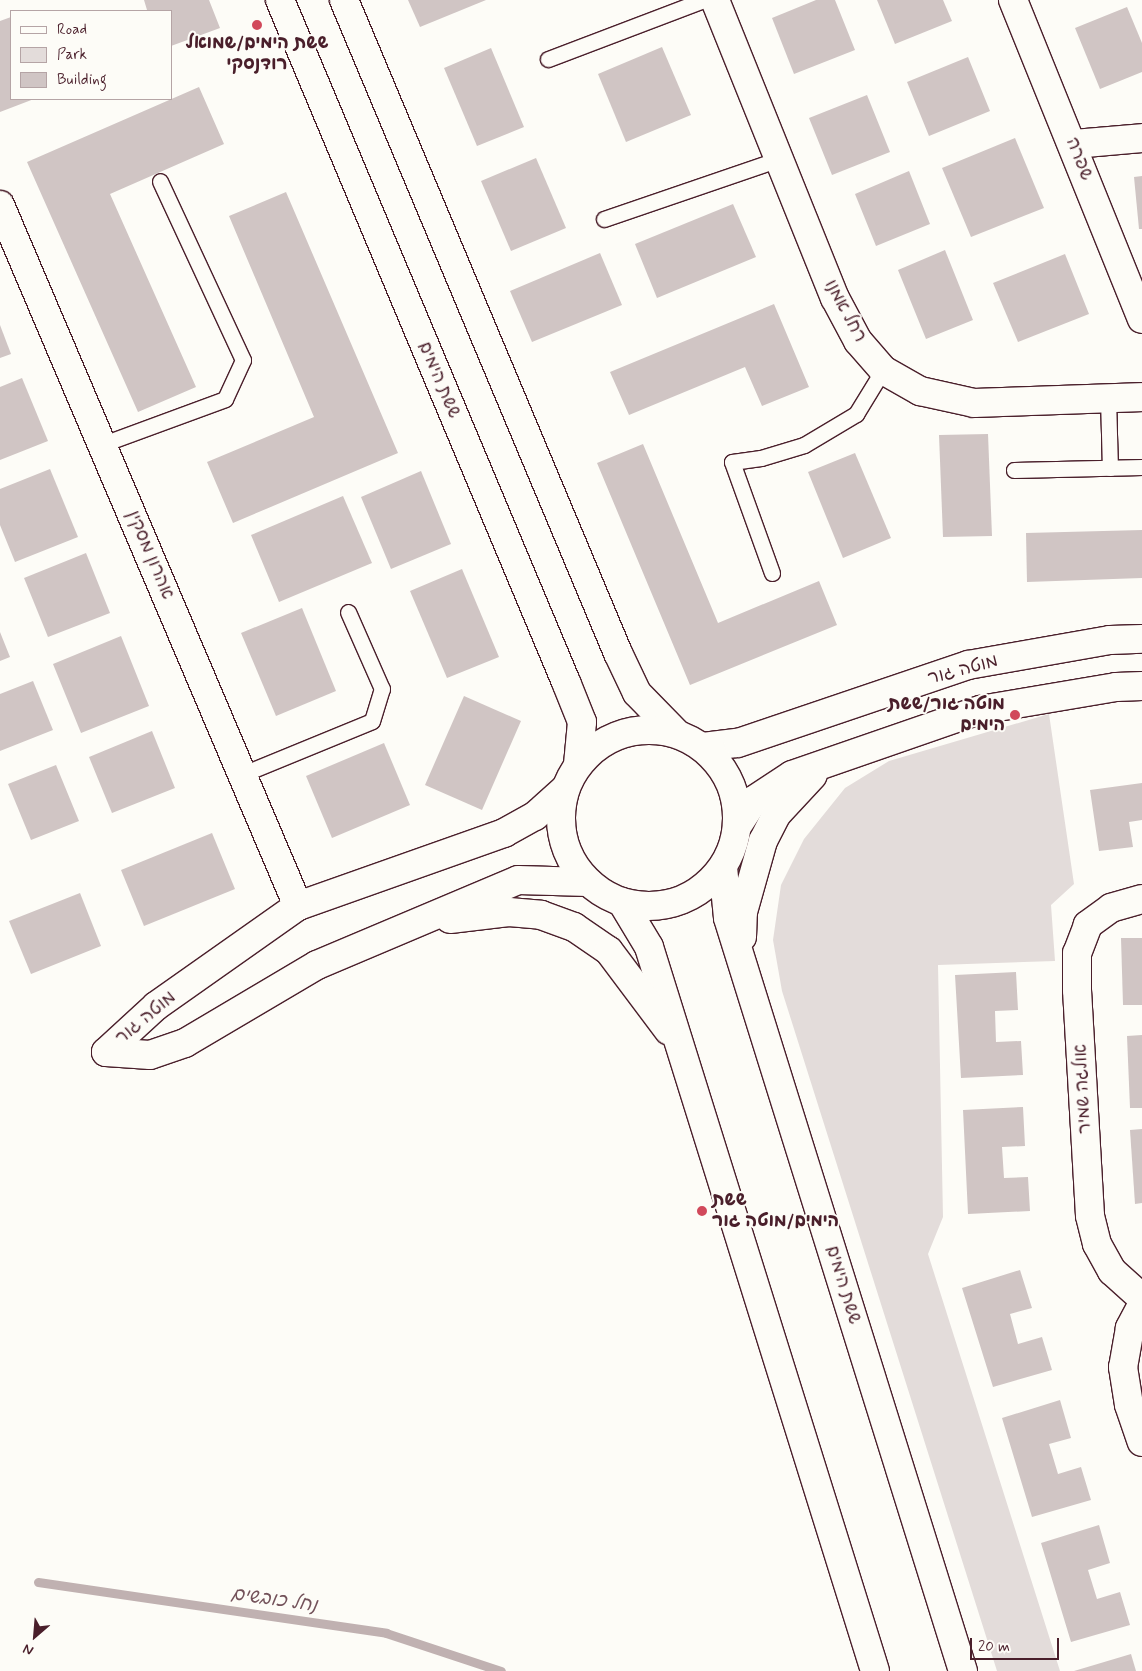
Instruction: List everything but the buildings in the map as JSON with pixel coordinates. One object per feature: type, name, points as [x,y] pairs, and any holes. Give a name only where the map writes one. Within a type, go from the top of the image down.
[{"type":"street","name":"ששת הימים","points":[[280,0],[576,706],[582,722],[578,764]]},
{"type":"street","points":[[344,0],[618,653],[637,694],[676,733],[703,747],[724,769],[732,786],[738,825],[734,847],[723,868],[704,888],[679,902],[651,907],[622,902],[588,882],[573,862],[563,839],[560,813],[565,789],[578,764],[598,745],[622,733],[649,729],[676,733]]},
{"type":"street","name":"רחל אמנו","points":[[715,0],[835,298],[858,341],[883,370],[920,391],[974,403],[1142,397]]},
{"type":"street","name":"שפרה","points":[[1014,0],[1074,144],[1142,319]]},
{"type":"street","points":[[1074,144],[1142,138]]},
{"type":"street","name":"אהרון מסקין","points":[[0,205],[298,906]]},
{"type":"street","name":"מוטה גור","points":[[703,747],[738,743],[968,665],[1110,640],[1142,639]]},
{"type":"street","points":[[738,825],[754,800],[792,775],[980,710],[1116,687],[1142,686]]},
{"type":"street","points":[[741,958],[744,912],[763,841],[776,815],[825,764]]},
{"type":"street","name":"מוטה גור","points":[[565,789],[535,816],[504,833],[298,906],[156,1006],[106,1052],[150,1055],[185,1043],[317,966],[518,880],[588,882]]},
{"type":"street","name":"ששת הימים","points":[[723,868],[728,918],[963,1671]]},
{"type":"street","name":"אולגה שמיר","points":[[1142,899],[1111,908],[1088,925],[1077,953],[1077,990],[1090,1216],[1097,1244],[1112,1271],[1142,1298]]},
{"type":"street","points":[[622,902],[649,947],[875,1671]]},
{"type":"street","points":[[419,922],[509,912],[541,915],[574,927],[609,951],[680,1047]]},
{"type":"street","points":[[1142,1305],[1130,1328],[1123,1367],[1129,1405],[1142,1442]]},
{"type":"lane","points":[[548,59],[703,0]]},
{"type":"lane","points":[[604,219],[779,159]]},
{"type":"lane","points":[[103,444],[225,399],[243,360],[160,181]]},
{"type":"lane","points":[[772,573],[732,462],[804,445],[856,414],[883,370]]},
{"type":"lane","points":[[1108,398],[1110,468]]},
{"type":"lane","points":[[1014,470],[1142,467]]},
{"type":"lane","points":[[243,774],[372,721],[382,689],[348,612]]},
{"type":"green space","points":[[1049,714],[1074,884],[1051,905],[1055,961],[938,965],[943,1217],[928,1254],[1060,1671],[997,1671],[782,991],[773,940],[781,885],[804,839],[845,788],[889,761]]},
{"type":"waterway","name":"נחל כובשים","points":[[38,1582],[386,1633],[501,1671]]},
{"type":"place","name":"ששת הימים/שמואל רודנסקי","points":[[257,25]]},
{"type":"place","name":"מוטה גור/ששת הימים","points":[[1015,715]]},
{"type":"place","name":"ששת הימים/מוטה גור","points":[[702,1211]]}]
